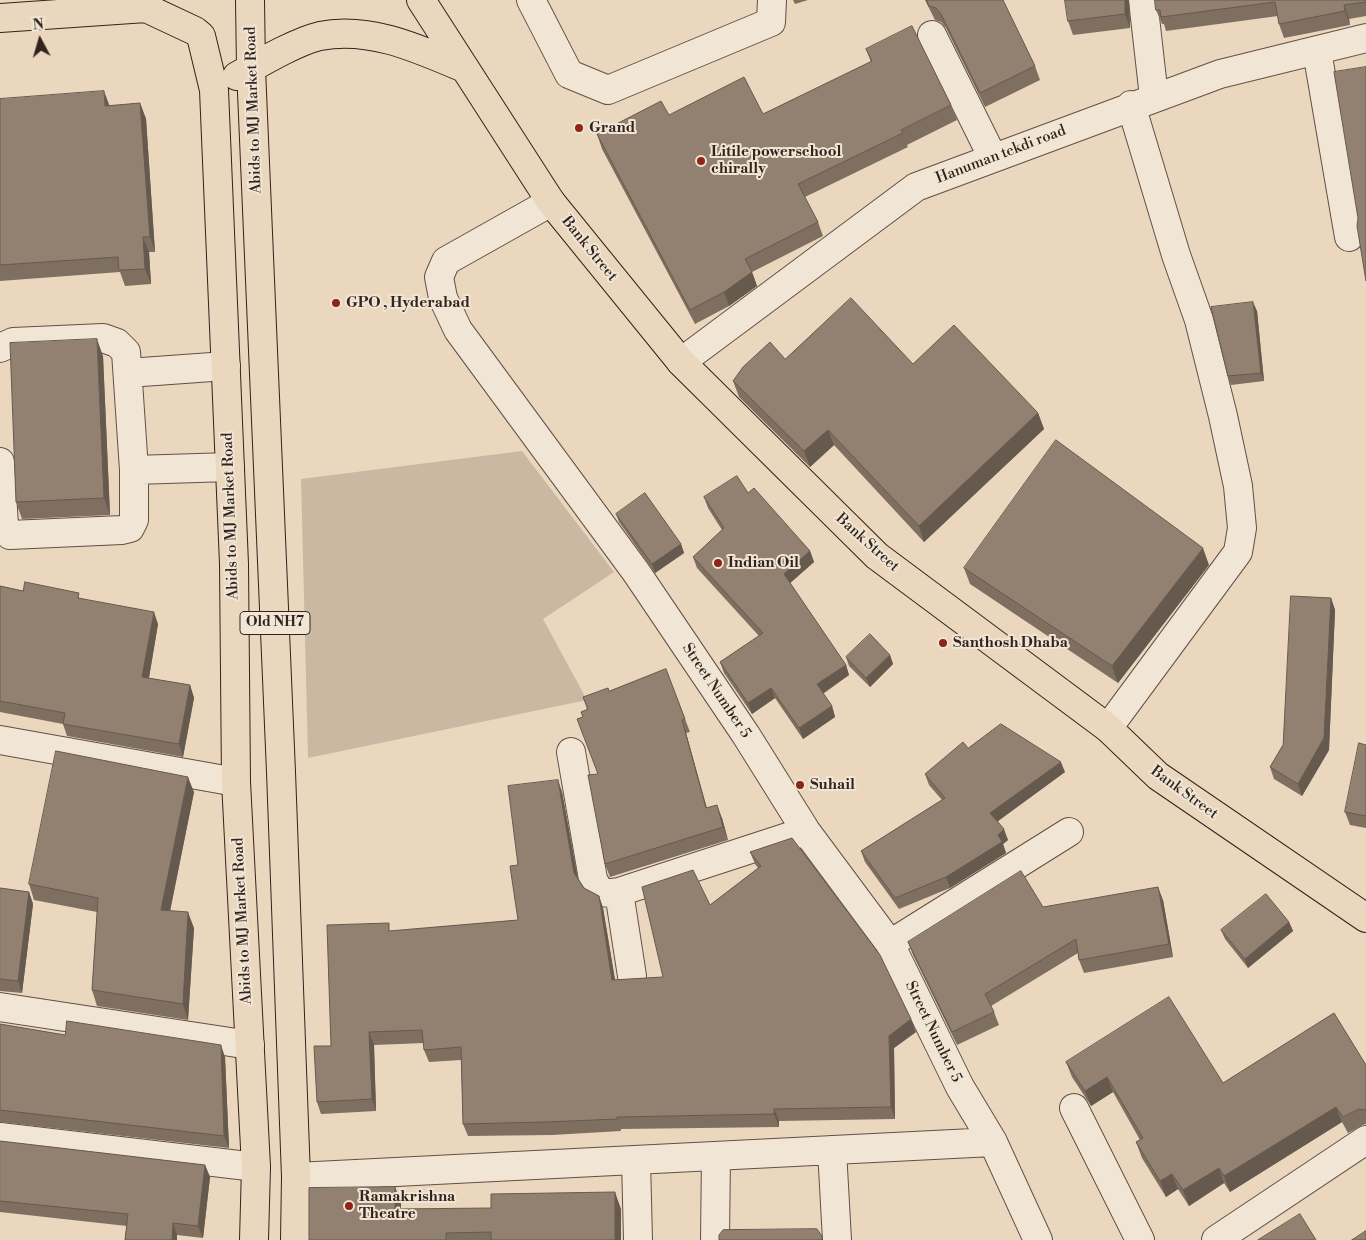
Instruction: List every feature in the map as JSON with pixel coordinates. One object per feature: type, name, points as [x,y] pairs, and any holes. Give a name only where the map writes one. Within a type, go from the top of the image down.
[{"type":"main road","name":"Abids to MJ Market Road","points":[[250,0],[251,68],[281,762],[296,1177],[295,1240]]},
{"type":"main road","name":"Bank Street","points":[[420,0],[551,202],[681,362],[877,556],[1108,728],[1158,776],[1366,918]]},
{"type":"main road","name":"Abids to MJ Market Road","points":[[152,4],[201,36],[214,90],[230,467],[236,782],[256,1168],[254,1240]]},
{"type":"main road","points":[[0,18],[152,4]]},
{"type":"main road","points":[[214,90],[273,56],[320,36],[365,34],[416,48],[464,68]]},
{"type":"street","points":[[531,0],[569,74],[608,90],[771,22],[772,0]]},
{"type":"street","points":[[1108,728],[1238,552],[1242,528],[1238,486],[1199,320],[1176,255],[1143,101],[1143,0]]},
{"type":"street","points":[[932,35],[993,158]]},
{"type":"street","name":"Hanuman tekdi road","points":[[681,362],[916,187],[1143,101],[1220,74],[1366,38]]},
{"type":"street","points":[[1317,51],[1349,237]]},
{"type":"street","name":"Street Number 5","points":[[551,202],[446,261],[439,277],[442,298],[458,330],[636,572],[746,735],[806,830],[890,944],[960,1087],[993,1142],[1038,1240]]},
{"type":"street","points":[[0,348],[13,342],[104,338],[117,343],[126,352],[134,470],[134,520],[130,528],[122,530],[22,536],[10,535],[4,525],[0,462]]},
{"type":"street","points":[[128,373],[226,366]]},
{"type":"street","points":[[134,470],[230,467]]},
{"type":"street","points":[[0,740],[236,782]]},
{"type":"street","points":[[571,752],[592,878],[602,893],[607,895],[806,830]]},
{"type":"street","points":[[890,944],[1069,832]]},
{"type":"street","points":[[619,892],[632,976]]},
{"type":"street","points":[[0,1007],[250,1045]]},
{"type":"street","points":[[1074,1108],[1140,1240]]},
{"type":"street","points":[[0,1136],[256,1168]]},
{"type":"street","points":[[1216,1240],[1366,1140]]},
{"type":"street","points":[[296,1177],[993,1142]]},
{"type":"street","points":[[832,1150],[837,1240]]},
{"type":"street","points":[[715,1240],[716,1156]]},
{"type":"street","points":[[636,1160],[638,1240]]},
{"type":"shaded area","points":[[522,451],[614,572],[543,619],[587,700],[308,758],[301,479]]},
{"type":"building","points":[[927,0],[1003,0],[1035,66],[980,93],[941,14],[936,8],[929,6]]},
{"type":"building","points":[[1065,0],[1125,0],[1125,14],[1068,21]]},
{"type":"building","points":[[1155,0],[1366,0],[1366,2],[1344,5],[1345,11],[1279,24],[1275,2],[1161,17],[1160,10],[1156,10]]},
{"type":"building","points":[[912,26],[951,105],[901,130],[903,133],[798,184],[818,222],[745,259],[752,272],[724,292],[690,310],[597,134],[661,101],[669,115],[744,77],[763,114],[872,61],[866,49]]},
{"type":"building","points":[[1366,67],[1366,281],[1357,226],[1358,218],[1334,72]]},
{"type":"building","points":[[104,91],[105,106],[140,103],[150,237],[143,237],[145,269],[119,270],[118,257],[0,265],[0,99]]},
{"type":"building","points":[[851,298],[913,364],[954,325],[1038,413],[919,526],[828,430],[804,451],[733,381],[743,367],[770,342],[785,359]]},
{"type":"building","points":[[1253,302],[1261,373],[1228,376],[1211,307]]},
{"type":"building","points":[[97,339],[104,498],[16,502],[10,343]]},
{"type":"building","points":[[1056,440],[1203,548],[1112,666],[964,568]]},
{"type":"building","points":[[737,476],[748,493],[754,488],[810,551],[784,574],[846,665],[817,684],[832,706],[799,728],[771,688],[748,703],[720,662],[763,633],[693,557],[724,528],[704,497]]},
{"type":"building","points":[[645,493],[681,544],[652,564],[616,514]]},
{"type":"building","points":[[25,582],[79,593],[78,598],[154,612],[142,677],[190,685],[179,744],[63,724],[65,713],[0,701],[0,586],[23,591]]},
{"type":"building","points":[[1291,596],[1331,598],[1324,738],[1298,784],[1270,767],[1283,745]]},
{"type":"building","points":[[870,634],[890,655],[866,678],[846,657]]},
{"type":"building","points":[[666,669],[685,719],[682,720],[706,808],[717,805],[723,827],[605,864],[588,775],[598,774],[577,719],[583,717],[581,712],[588,709],[583,697],[608,688],[609,691]]},
{"type":"building","points":[[1001,724],[1061,762],[990,813],[1004,829],[998,835],[1002,842],[946,877],[895,898],[861,851],[945,798],[925,774],[963,742],[968,748]]},
{"type":"building","points":[[1359,743],[1366,745],[1366,816],[1345,812]]},
{"type":"building","points":[[56,751],[188,777],[161,910],[188,912],[183,1004],[92,990],[98,898],[29,884]]},
{"type":"building","points":[[558,780],[574,873],[584,888],[599,896],[612,980],[663,977],[642,887],[693,870],[710,905],[761,866],[750,852],[792,838],[880,955],[911,1019],[889,1036],[891,1107],[774,1109],[774,1114],[617,1117],[617,1119],[463,1124],[461,1047],[424,1050],[422,1030],[369,1032],[372,1099],[317,1102],[314,1046],[331,1046],[327,925],[389,923],[389,931],[518,920],[510,866],[518,865],[508,786]]},
{"type":"building","points":[[1021,871],[1043,907],[1158,887],[1169,944],[1079,960],[1076,939],[985,994],[994,1012],[952,1032],[908,942]]},
{"type":"building","points":[[0,888],[29,892],[18,981],[0,979]]},
{"type":"building","points":[[1266,894],[1289,922],[1245,959],[1221,930]]},
{"type":"building","points":[[1169,997],[1223,1083],[1334,1013],[1366,1065],[1366,1110],[1359,1109],[1343,1117],[1336,1107],[1224,1176],[1219,1168],[1183,1190],[1172,1174],[1160,1181],[1136,1142],[1143,1138],[1107,1077],[1085,1091],[1066,1062]]},
{"type":"building","points":[[67,1021],[221,1045],[224,1136],[0,1110],[0,1024],[65,1035]]},
{"type":"building","points":[[0,1141],[205,1165],[198,1226],[173,1223],[172,1240],[125,1240],[128,1214],[0,1201]]},
{"type":"building","points":[[395,1187],[395,1209],[491,1208],[491,1194],[615,1192],[615,1240],[491,1240],[491,1232],[446,1233],[446,1240],[309,1240],[309,1188]]},
{"type":"building","points":[[1300,1214],[1316,1240],[1258,1240]]},
{"type":"building","points":[[817,1229],[822,1236],[822,1240],[719,1240],[719,1235],[723,1230]]},
{"type":"building","points":[[1366,1231],[1366,1240],[1352,1240]]},
{"type":"place","name":"Grand","points":[[579,128]]},
{"type":"place","name":"Litile powerschool chirally","points":[[701,161]]},
{"type":"place","name":"GPO , Hyderabad","points":[[336,303]]},
{"type":"place","name":"Indian Oil","points":[[718,563]]},
{"type":"place","name":"Santhosh Dhaba","points":[[943,643]]},
{"type":"place","name":"Suhail","points":[[800,785]]},
{"type":"place","name":"Ramakrishna Theatre","points":[[349,1206]]}]
